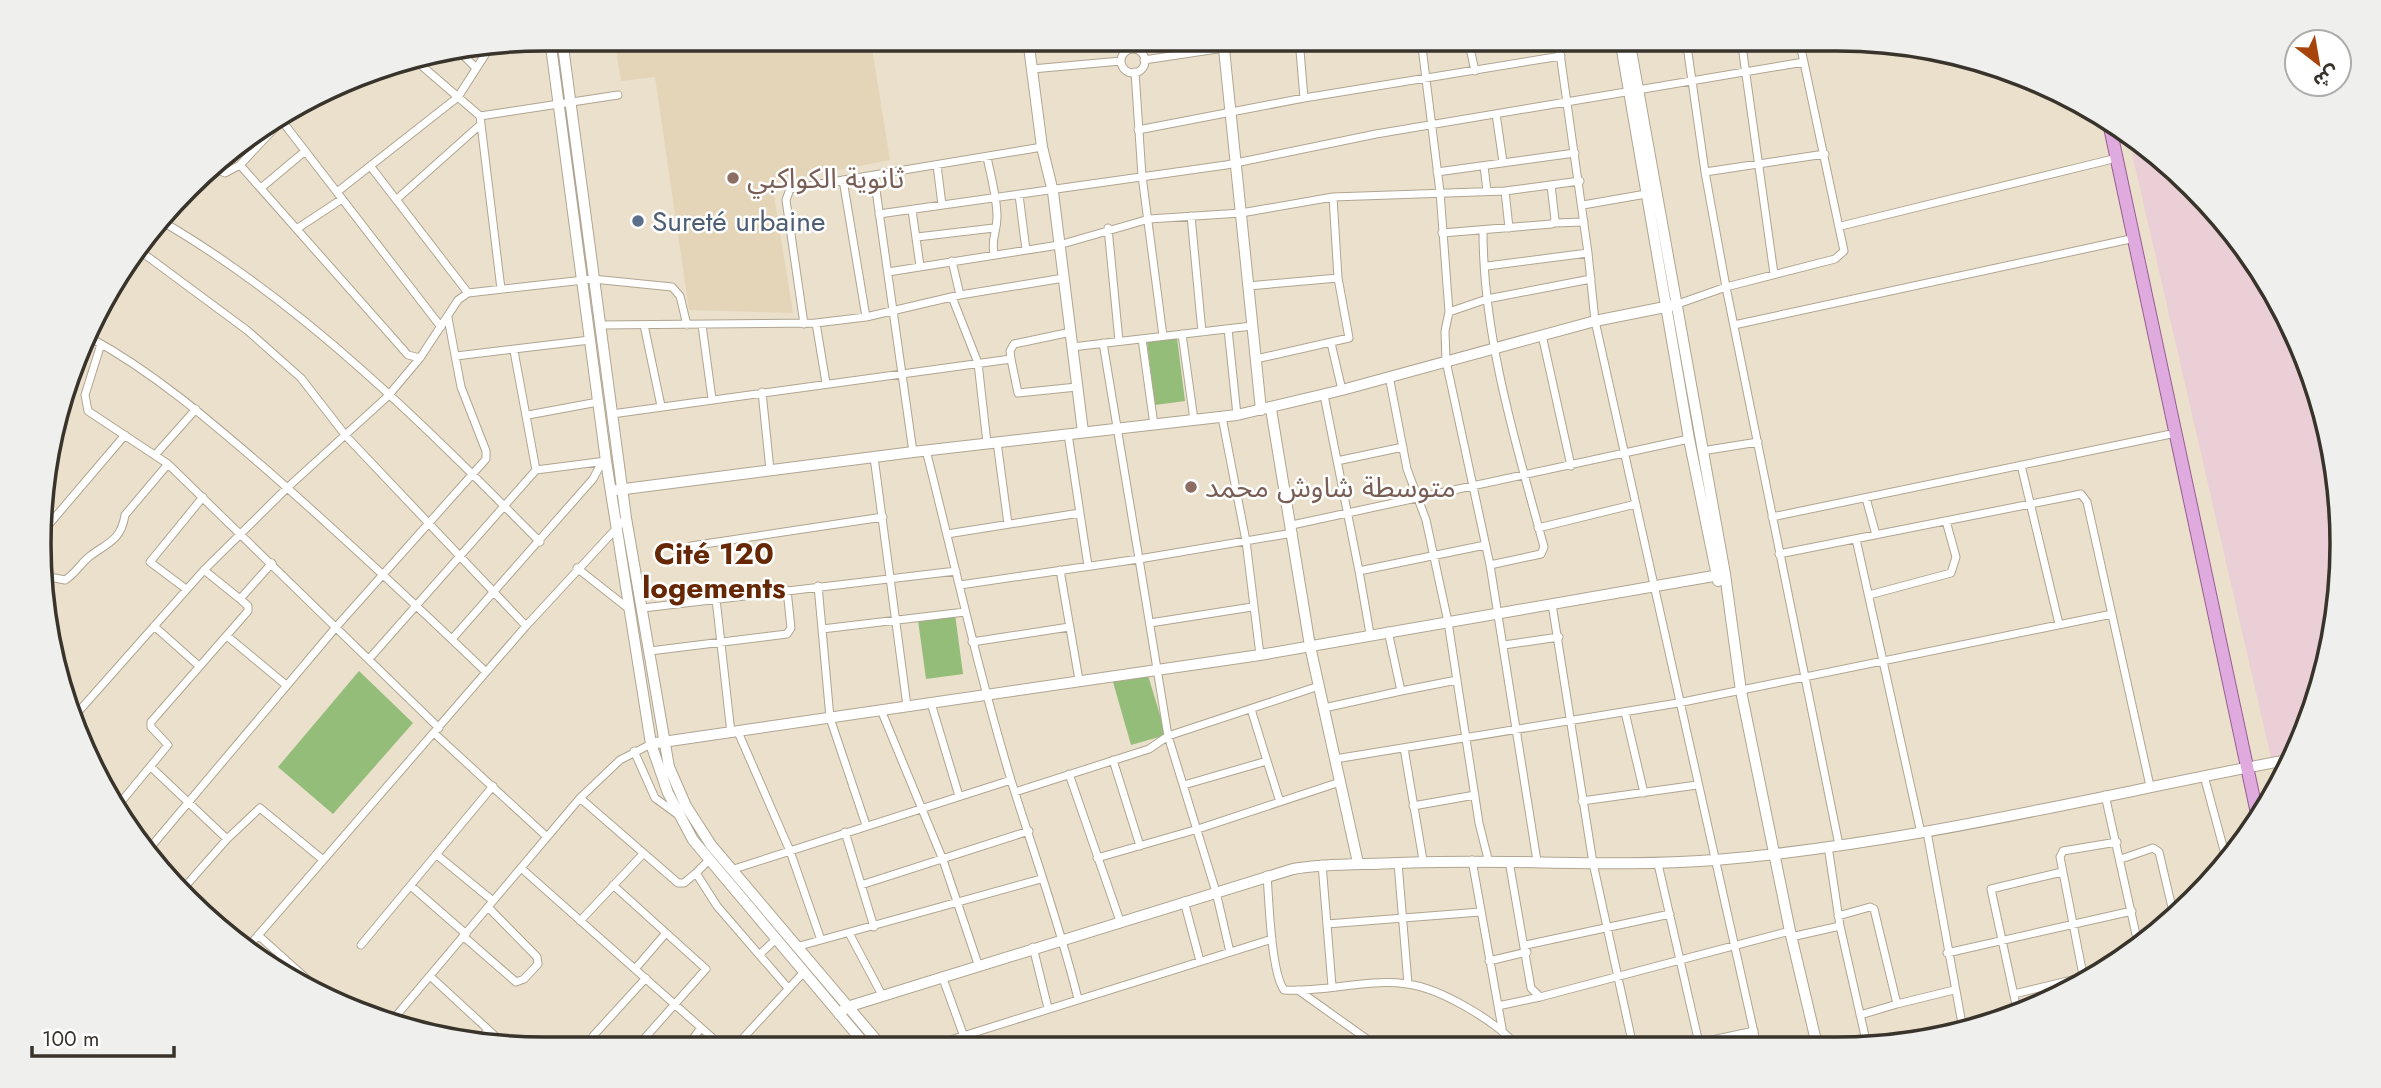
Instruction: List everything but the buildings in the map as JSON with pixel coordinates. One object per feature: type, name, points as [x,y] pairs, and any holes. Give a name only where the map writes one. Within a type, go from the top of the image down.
[{"type":"main road","points":[[2112,135],[2250,767],[2260,798]]},
{"type":"main road","points":[[2119,140],[2256,804]]},
{"type":"street","points":[[553,51],[565,105]]},
{"type":"street","points":[[563,51],[565,105],[588,279],[590,340],[604,461],[617,527],[650,651],[668,767],[686,806],[731,870],[796,947],[861,1037]]},
{"type":"street","points":[[1030,51],[1042,147],[1053,192],[1083,432]]},
{"type":"street","points":[[1126,51],[1123,53],[1121,61],[1127,71],[1135,72],[1142,68],[1144,60],[1139,51]]},
{"type":"street","points":[[1144,60],[1186,51]]},
{"type":"street","points":[[1225,51],[1256,359],[1292,529],[1310,646],[1358,863]]},
{"type":"street","points":[[1300,51],[1304,98]]},
{"type":"street","points":[[1423,51],[1440,192],[1449,312],[1446,361],[1490,565],[1537,861]]},
{"type":"street","points":[[1471,51],[1475,71]]},
{"type":"street","points":[[1560,51],[1580,181],[1595,321],[1656,585],[1678,703],[1755,1037]]},
{"type":"street","points":[[1623,51],[1634,91],[1689,439],[1721,574]]},
{"type":"street","points":[[1630,51],[1646,194],[1702,451],[1741,691],[1815,1037]]},
{"type":"street","points":[[1688,51],[1705,172],[1834,845],[1838,916],[1865,1036]]},
{"type":"street","points":[[1743,51],[1774,274]]},
{"type":"street","points":[[611,491],[926,450],[1237,415],[1324,395],[1595,321],[1670,306],[1727,287],[1840,256],[1844,251],[1841,226],[1802,51]]},
{"type":"street","points":[[298,228],[458,97],[484,55]]},
{"type":"street","points":[[1138,130],[1304,98],[1561,56]]},
{"type":"street","points":[[465,57],[475,67]]},
{"type":"street","points":[[1032,69],[1121,61]]},
{"type":"street","points":[[879,214],[1053,192],[1236,163],[1376,134],[1568,104],[1804,62]]},
{"type":"street","points":[[422,66],[480,116],[618,95]]},
{"type":"street","points":[[1135,72],[1142,176],[1163,336]]},
{"type":"street","points":[[1496,114],[1503,162]]},
{"type":"street","points":[[480,116],[500,289]]},
{"type":"street","points":[[285,125],[441,327]]},
{"type":"street","points":[[397,199],[480,125]]},
{"type":"street","points":[[222,171],[228,173],[240,166],[270,134]]},
{"type":"street","points":[[804,324],[787,192],[795,188],[1042,147]]},
{"type":"street","points":[[261,188],[304,152]]},
{"type":"street","points":[[1437,172],[1575,153]]},
{"type":"street","points":[[1705,172],[1825,154]]},
{"type":"street","points":[[987,157],[996,198],[991,237],[994,255]]},
{"type":"street","points":[[1841,226],[2118,158]]},
{"type":"street","points":[[937,165],[942,205]]},
{"type":"street","points":[[240,166],[298,228],[408,355],[420,358]]},
{"type":"street","points":[[1484,166],[1487,191]]},
{"type":"street","points":[[371,167],[468,293]]},
{"type":"street","points":[[874,176],[913,452]]},
{"type":"street","points":[[843,180],[866,317]]},
{"type":"street","points":[[888,272],[1059,245],[1108,228],[1149,219],[1241,213],[1333,197],[1504,191],[1580,181]]},
{"type":"street","points":[[1550,185],[1554,223]]},
{"type":"street","points":[[1504,191],[1509,228]]},
{"type":"street","points":[[1583,205],[1646,194]]},
{"type":"street","points":[[1019,195],[1026,250]]},
{"type":"street","points":[[1256,359],[1349,338],[1338,278],[1333,197]]},
{"type":"street","points":[[912,210],[920,266]]},
{"type":"street","points":[[1191,216],[1202,332]]},
{"type":"street","points":[[1442,233],[1584,222]]},
{"type":"street","points":[[168,225],[219,255],[267,292],[388,396],[540,542]]},
{"type":"street","points":[[917,237],[994,228]]},
{"type":"street","points":[[1108,228],[1119,341]]},
{"type":"street","points":[[1483,231],[1487,299],[1495,348],[1523,476],[1544,547],[1541,554],[1490,565]]},
{"type":"street","points":[[1734,325],[2134,238]]},
{"type":"street","points":[[1487,266],[1588,253]]},
{"type":"street","points":[[145,255],[248,331],[301,378],[346,436],[526,626]]},
{"type":"street","points":[[952,261],[956,296],[978,363],[1008,524]]},
{"type":"street","points":[[600,325],[816,323],[866,317],[956,296],[1064,278]]},
{"type":"street","points":[[1248,286],[1338,278]]},
{"type":"street","points":[[588,279],[600,325],[623,490],[651,744],[663,779],[677,814],[708,861],[803,973],[871,1037]]},
{"type":"street","points":[[80,710],[204,570],[287,488],[388,396],[420,358],[458,300],[468,293],[588,279],[672,287],[680,296],[687,325]]},
{"type":"street","points":[[1449,312],[1487,299],[1591,279]]},
{"type":"street","points":[[153,844],[286,685],[487,455],[468,408],[448,318]]},
{"type":"street","points":[[816,323],[826,383]]},
{"type":"street","points":[[702,325],[712,399]]},
{"type":"street","points":[[644,326],[661,406]]},
{"type":"street","points":[[1072,347],[1252,326]]},
{"type":"street","points":[[1228,329],[1237,415]]},
{"type":"street","points":[[1071,332],[1014,345],[1010,351],[1018,393],[1077,387]]},
{"type":"street","points":[[1182,334],[1194,420]]},
{"type":"street","points":[[1542,335],[1571,466]]},
{"type":"street","points":[[1142,339],[1154,425]]},
{"type":"street","points":[[456,356],[590,340]]},
{"type":"street","points":[[95,341],[139,366],[196,409],[384,573],[486,672]]},
{"type":"street","points":[[1331,343],[1342,390]]},
{"type":"street","points":[[101,344],[85,395],[86,407],[156,454],[242,533],[337,626],[436,731],[546,836]]},
{"type":"street","points":[[1102,344],[1168,736],[1216,892],[1230,952]]},
{"type":"street","points":[[514,351],[528,415],[536,470]]},
{"type":"street","points":[[612,414],[1011,359]]},
{"type":"street","points":[[1389,376],[1406,469],[1419,497],[1448,622],[1475,795],[1488,859]]},
{"type":"street","points":[[762,392],[770,470]]},
{"type":"street","points":[[1324,395],[1370,634]]},
{"type":"street","points":[[528,415],[598,402]]},
{"type":"street","points":[[156,454],[196,409]]},
{"type":"street","points":[[1222,417],[1246,541],[1260,655]]},
{"type":"street","points":[[1772,517],[2176,433]]},
{"type":"street","points":[[1068,434],[1088,566]]},
{"type":"street","points":[[52,522],[125,435]]},
{"type":"street","points":[[960,585],[1246,541],[1419,497],[1689,439]]},
{"type":"street","points":[[1702,451],[1758,442]]},
{"type":"street","points":[[1337,461],[1403,447]]},
{"type":"street","points":[[926,450],[972,642],[1041,879],[1063,938],[1078,999]]},
{"type":"street","points":[[874,457],[907,706]]},
{"type":"street","points":[[369,659],[536,470],[604,461]]},
{"type":"street","points":[[452,639],[540,542],[593,479],[604,461]]},
{"type":"street","points":[[52,578],[65,580],[89,556],[104,550],[118,534],[125,515],[168,464]]},
{"type":"street","points":[[2021,465],[2059,624]]},
{"type":"street","points":[[1779,554],[2078,493],[2085,497],[2150,786]]},
{"type":"street","points":[[186,589],[150,562],[203,497]]},
{"type":"street","points":[[1866,498],[1876,535]]},
{"type":"street","points":[[1538,528],[1636,504]]},
{"type":"street","points":[[947,534],[1080,513]]},
{"type":"street","points":[[691,546],[883,517]]},
{"type":"street","points":[[253,941],[577,568],[626,518]]},
{"type":"street","points":[[1869,595],[1951,573],[1956,558],[1945,521]]},
{"type":"street","points":[[1856,539],[1924,833],[1961,1021]]},
{"type":"street","points":[[1359,571],[1485,545]]},
{"type":"street","points":[[240,599],[272,563]]},
{"type":"street","points":[[577,568],[637,609],[957,571]]},
{"type":"street","points":[[123,800],[168,744],[151,727],[151,722],[248,611],[248,606],[204,570]]},
{"type":"street","points":[[1060,570],[1079,680]]},
{"type":"street","points":[[397,1015],[580,798],[599,778],[634,751],[651,744],[1260,655],[1721,574]]},
{"type":"street","points":[[818,586],[830,718],[866,825]]},
{"type":"street","points":[[650,651],[787,634],[791,628],[787,590]]},
{"type":"street","points":[[716,599],[720,643],[735,732],[790,851],[821,940]]},
{"type":"street","points":[[1552,604],[1593,863],[1631,1037]]},
{"type":"street","points":[[1150,623],[1252,607]]},
{"type":"street","points":[[822,629],[965,612]]},
{"type":"street","points":[[1335,759],[1678,703],[2112,614]]},
{"type":"street","points":[[154,626],[200,666]]},
{"type":"street","points":[[972,642],[1069,626]]},
{"type":"street","points":[[1388,631],[1401,691]]},
{"type":"street","points":[[227,636],[286,685]]},
{"type":"street","points":[[1504,645],[1559,637]]},
{"type":"street","points":[[1324,708],[1457,680]]},
{"type":"street","points":[[1015,792],[1149,749],[1168,736],[1319,686]]},
{"type":"street","points":[[931,703],[960,796]]},
{"type":"street","points":[[1251,709],[1280,802]]},
{"type":"street","points":[[881,710],[943,860],[978,964]]},
{"type":"street","points":[[1625,712],[1644,793]]},
{"type":"street","points":[[1404,748],[1423,860]]},
{"type":"street","points":[[634,751],[650,790],[659,803],[677,814]]},
{"type":"street","points":[[1112,760],[1140,846]]},
{"type":"street","points":[[1184,785],[1267,761]]},
{"type":"street","points":[[843,1010],[941,975],[1267,875],[1322,864],[1488,859],[1658,864],[1774,854],[1924,833],[2279,761]]},
{"type":"street","points":[[152,767],[227,839]]},
{"type":"street","points":[[1069,774],[1120,921]]},
{"type":"street","points":[[2204,776],[2224,849]]},
{"type":"street","points":[[650,790],[663,779]]},
{"type":"street","points":[[731,870],[1011,780]]},
{"type":"street","points":[[1097,858],[1198,830],[1340,782]]},
{"type":"street","points":[[1582,802],[1697,785]]},
{"type":"street","points":[[361,945],[494,786]]},
{"type":"street","points":[[1413,806],[1475,795]]},
{"type":"street","points":[[2105,795],[2137,935]]},
{"type":"street","points":[[580,798],[642,855],[678,883],[684,883],[708,861]]},
{"type":"street","points":[[187,885],[227,839],[260,808],[322,859]]},
{"type":"street","points":[[861,886],[1029,831]]},
{"type":"street","points":[[845,832],[874,926]]},
{"type":"street","points":[[2083,972],[2060,857],[2063,851],[2117,842]]},
{"type":"street","points":[[2121,859],[2153,848],[2159,852],[2172,906]]},
{"type":"street","points":[[411,886],[516,982],[524,979],[538,964],[537,957],[491,904],[437,855]]},
{"type":"street","points":[[580,921],[642,855]]},
{"type":"street","points":[[1472,860],[1502,1029]]},
{"type":"street","points":[[1509,860],[1531,988],[1540,997]]},
{"type":"street","points":[[1398,863],[1408,984]]},
{"type":"street","points":[[1322,864],[1332,986]]},
{"type":"street","points":[[1658,864],[1698,1037]]},
{"type":"street","points":[[521,868],[711,1037]]},
{"type":"street","points":[[2016,1004],[1991,889],[2062,872]]},
{"type":"street","points":[[695,873],[717,906],[788,988]]},
{"type":"street","points":[[1267,875],[1272,939],[1279,983],[1284,989],[1408,984],[1475,1012],[1502,1029],[1509,1037]]},
{"type":"street","points":[[796,947],[1041,879]]},
{"type":"street","points":[[613,885],[706,969],[645,1037]]},
{"type":"street","points":[[1184,901],[1200,961]]},
{"type":"street","points":[[1838,916],[1874,909],[1897,1004]]},
{"type":"street","points":[[1947,953],[2132,911]]},
{"type":"street","points":[[1327,924],[1480,912]]},
{"type":"street","points":[[1489,961],[1526,948],[1670,914]]},
{"type":"street","points":[[1498,1006],[1681,962],[1735,946],[1840,926]]},
{"type":"street","points":[[635,969],[666,933]]},
{"type":"street","points":[[849,933],[882,995]]},
{"type":"street","points":[[258,935],[300,972]]},
{"type":"street","points":[[955,1037],[1272,939]]},
{"type":"street","points":[[759,955],[775,940]]},
{"type":"street","points":[[1033,947],[1048,1008]]},
{"type":"street","points":[[744,1037],[803,973]]},
{"type":"street","points":[[941,975],[963,1034]]},
{"type":"street","points":[[430,976],[493,1034]]},
{"type":"street","points":[[593,1036],[646,978]]},
{"type":"street","points":[[2014,994],[2060,984]]},
{"type":"street","points":[[1298,990],[1364,1037]]},
{"type":"street","points":[[1860,1015],[1955,990]]},
{"type":"street","points":[[694,1037],[701,1028]]},
{"type":"street","points":[[485,1033],[488,1030]]},
{"type":"street","points":[[1726,1037],[1754,1031]]},
{"type":"shaded area","name":"ثانوية الكواكبي","points":[[616,51],[872,51],[890,160],[772,183],[793,313],[689,310],[655,77],[621,81]]},
{"type":"shaded area","points":[[2131,148],[2186,195],[2247,270],[2264,297],[2293,355],[2321,448],[2330,544],[2326,608],[2321,640],[2304,703],[2274,771]]},
{"type":"green space","points":[[1177,338],[1185,401],[1155,405],[1147,342]]},
{"type":"green space","points":[[955,614],[963,674],[926,679],[918,620]]},
{"type":"green space","points":[[359,671],[413,723],[333,814],[278,767]]},
{"type":"green space","points":[[1147,672],[1166,735],[1131,745],[1113,682]]},
{"type":"place","name":"ثانوية الكواكبي","points":[[733,178]]},
{"type":"place","name":"Sureté urbaine","points":[[638,221]]},
{"type":"place","name":"متوسطة شاوش محمد","points":[[1191,487]]},
{"type":"district","name":"Cité 120 logements","points":[[714,570]]}]
